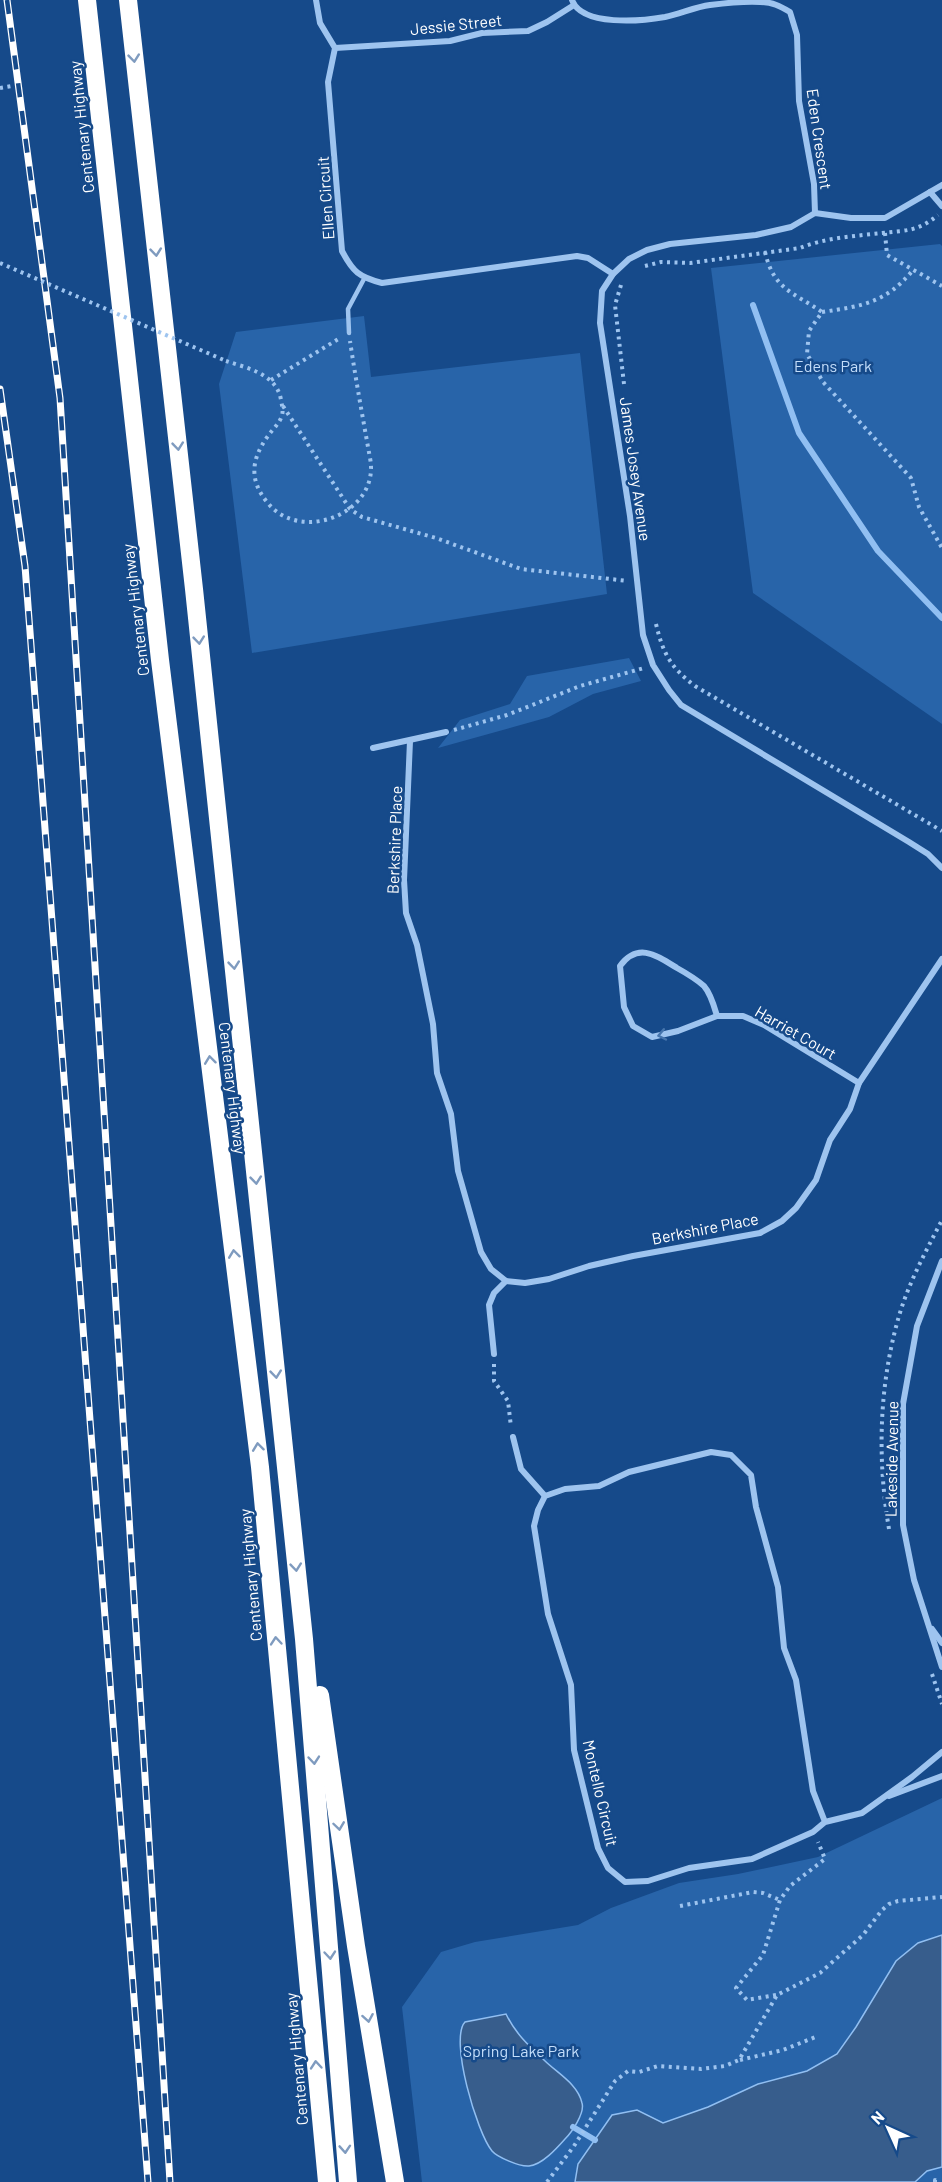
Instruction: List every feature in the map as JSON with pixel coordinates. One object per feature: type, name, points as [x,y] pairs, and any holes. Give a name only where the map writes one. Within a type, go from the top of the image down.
[{"type":"highway","name":"Centenary Highway","points":[[87,0],[161,672],[260,1467],[327,2182]]},
{"type":"highway","name":"Centenary Highway","points":[[128,0],[199,636],[304,1639],[348,2182]]},
{"type":"highway","points":[[304,1639],[315,1664],[356,1946],[395,2182]]},
{"type":"highway","points":[[319,2182],[316,2149],[322,2123]]},
{"type":"street","points":[[316,0],[320,23],[335,48]]},
{"type":"street","name":"Eden Crescent","points":[[573,3],[588,15],[613,21],[663,17],[709,5],[760,2],[775,3],[790,12],[797,35],[799,101],[814,184],[815,213]]},
{"type":"street","name":"Jessie Street","points":[[335,48],[450,41],[483,33],[528,31],[547,22],[573,3]]},
{"type":"street","name":"Ellen Circuit","points":[[335,48],[328,82],[342,251],[350,267],[364,279]]},
{"type":"street","points":[[815,213],[851,218],[885,218],[942,185]]},
{"type":"street","points":[[930,192],[942,206]]},
{"type":"street","name":"James Josey Avenue","points":[[815,213],[792,227],[756,235],[670,244],[647,250],[629,259],[613,274],[602,291],[600,326],[630,516],[643,634],[653,665],[681,705],[909,842],[928,854],[942,868]]},
{"type":"street","points":[[364,279],[382,283],[577,256],[588,258],[613,274]]},
{"type":"street","points":[[373,748],[446,732]]},
{"type":"street","name":"Berkshire Place","points":[[410,741],[404,880],[406,913],[417,945],[432,1024],[437,1073],[451,1114],[458,1171],[481,1252],[491,1269],[506,1281],[525,1283],[549,1279],[589,1266],[633,1256],[760,1233],[782,1221],[796,1208],[816,1180],[830,1140],[850,1109],[858,1083],[942,959]]},
{"type":"street","name":"Harriet Court","points":[[717,1016],[713,1001],[705,987],[662,958],[648,952],[636,953],[627,957],[620,966],[624,1007],[633,1026],[652,1037],[678,1031],[717,1016],[742,1016],[764,1025],[858,1083]]},
{"type":"street","name":"Lakeside Avenue","points":[[942,1261],[917,1326],[903,1404],[903,1526],[914,1580],[942,1667]]},
{"type":"street","points":[[494,1354],[489,1305],[494,1293],[506,1281]]},
{"type":"street","points":[[513,1437],[521,1469],[544,1496],[565,1489],[599,1486],[629,1472],[711,1452],[731,1455],[751,1475],[756,1507],[778,1587],[784,1648],[796,1680],[813,1791],[825,1822]]},
{"type":"street","name":"Montello Circuit","points":[[544,1496],[534,1526],[548,1614],[571,1685],[574,1750],[598,1848],[608,1868],[625,1881],[648,1881],[689,1868],[752,1859],[813,1832],[825,1822],[862,1813],[942,1752]]},
{"type":"street","name":"Lakeside Avenue","points":[[928,1624],[942,1643]]},
{"type":"street","name":"Montello Circuit","points":[[879,1800],[942,1776]]},
{"type":"lane","points":[[349,333],[348,309],[364,279]]},
{"type":"path","points":[[0,88],[12,87]]},
{"type":"path","points":[[637,271],[661,262],[690,263],[800,248],[814,242],[885,232],[903,232],[926,225],[942,212]]},
{"type":"path","points":[[885,232],[887,255],[942,286]]},
{"type":"path","points":[[765,252],[767,262],[779,285],[822,312],[853,308],[886,296],[901,285],[913,270]]},
{"type":"path","points":[[0,263],[225,361],[264,374],[271,380],[281,396],[283,406],[282,416],[255,457],[254,476],[259,491],[268,504],[282,516],[298,522],[321,521],[337,517],[350,509],[362,496],[371,480],[372,467],[357,392],[349,333],[271,380]]},
{"type":"path","points":[[623,280],[615,305],[624,387]]},
{"type":"path","points":[[822,312],[809,331],[807,354],[823,382],[911,478],[919,507],[942,548]]},
{"type":"path","points":[[283,406],[350,509],[362,517],[436,538],[521,569],[637,582]]},
{"type":"path","points":[[656,623],[660,641],[672,665],[695,686],[942,831]]},
{"type":"path","points":[[446,732],[507,715],[580,686],[653,665]]},
{"type":"path","points":[[494,1354],[494,1381],[508,1401],[513,1437]]},
{"type":"path","points":[[813,1832],[825,1859],[790,1886],[780,1900],[763,1955],[736,1988],[747,2000],[777,1995],[820,1973],[863,1935],[889,1904],[942,1897]]},
{"type":"path","points":[[680,1906],[753,1893],[763,1893],[780,1900]]},
{"type":"path","points":[[739,2060],[777,1995]]},
{"type":"path","points":[[547,2182],[574,2146],[592,2114],[615,2081],[628,2071],[639,2072],[658,2066],[701,2069],[725,2066],[739,2060],[783,2050],[818,2036]]},
{"type":"path","points":[[935,2182],[935,2180],[940,2182]]},
{"type":"green space","name":"Edens Park","points":[[940,244],[942,246],[942,724],[753,593],[711,268]]},
{"type":"green space","points":[[364,316],[371,377],[580,353],[607,594],[252,653],[219,384],[236,332]]},
{"type":"green space","points":[[629,658],[641,681],[593,694],[549,717],[438,748],[460,720],[510,704],[527,676]]},
{"type":"green space","name":"Spring Lake Park","points":[[942,1798],[942,1935],[918,1943],[896,1961],[837,2054],[807,2071],[758,2084],[708,2107],[663,2123],[637,2110],[578,2164],[575,2182],[422,2182],[402,2007],[441,1952],[475,1942],[578,1925],[611,1908],[679,1883],[738,1874],[818,1857]]},
{"type":"green space","points":[[942,2167],[942,2182],[915,2182],[927,2171]]},
{"type":"shaded area","points":[[942,1935],[942,2167],[927,2171],[915,2182],[575,2182],[578,2164],[612,2115],[637,2110],[663,2123],[708,2107],[758,2084],[807,2071],[837,2054],[896,1961],[918,1943]]},
{"type":"shaded area","points":[[506,2014],[528,2044],[572,2084],[582,2103],[580,2117],[568,2136],[544,2159],[529,2166],[520,2165],[499,2156],[492,2151],[486,2141],[467,2086],[460,2047],[461,2032],[465,2022]]},
{"type":"waterway","points":[[753,305],[799,433],[878,551],[942,618]]},
{"type":"waterway","points":[[573,2127],[595,2140]]},
{"type":"railway","points":[[7,0],[60,398],[170,2182]]},
{"type":"railway","points":[[0,389],[25,566],[148,2182]]}]
